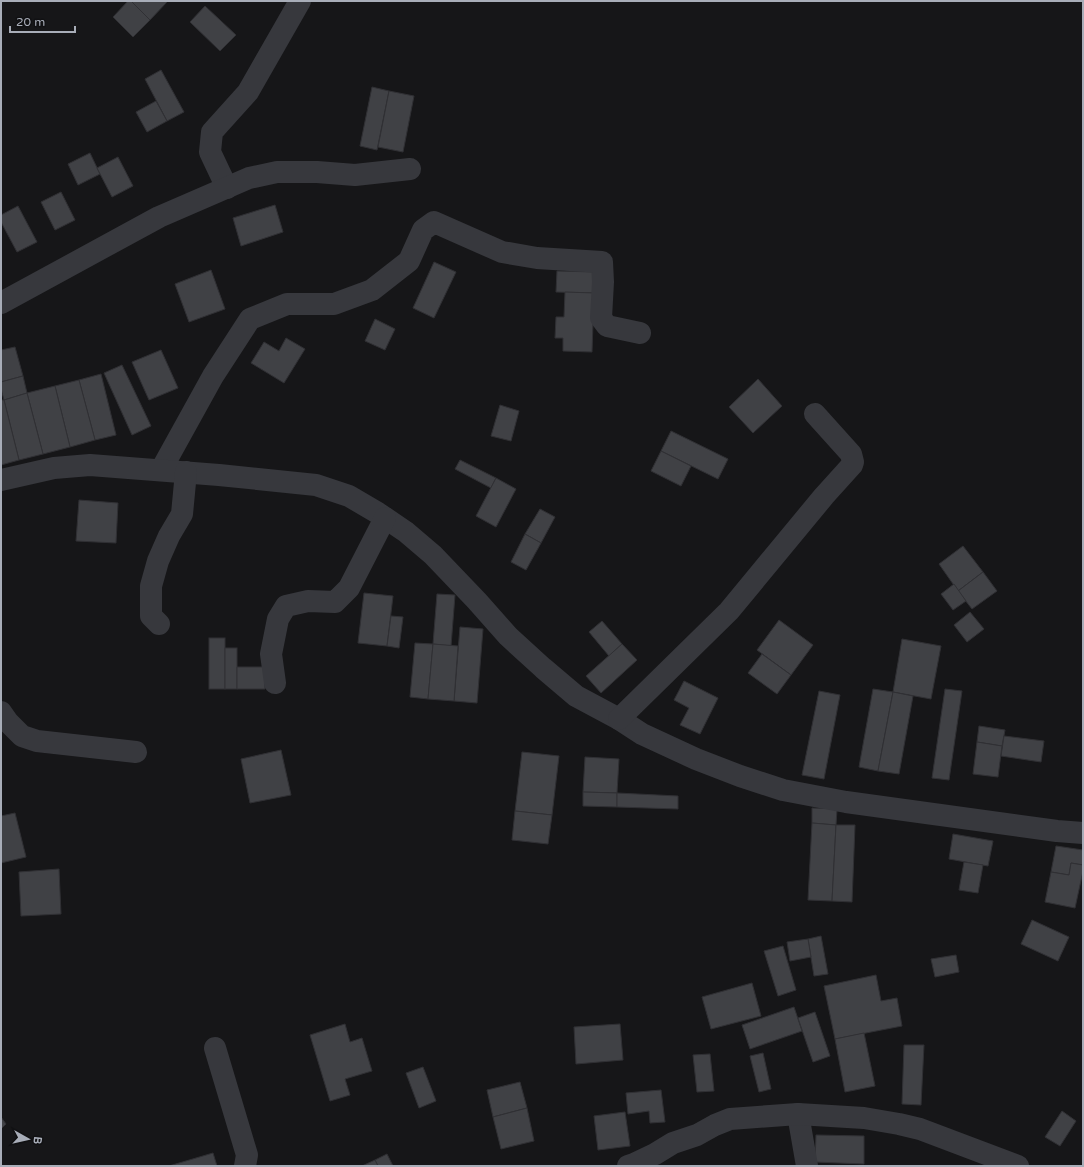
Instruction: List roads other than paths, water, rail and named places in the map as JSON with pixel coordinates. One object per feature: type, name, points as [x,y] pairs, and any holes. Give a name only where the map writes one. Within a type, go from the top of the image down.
[{"type":"street","points":[[227,188],[210,152],[212,132],[248,92],[300,1]]},
{"type":"street","points":[[1,304],[159,217],[249,178],[277,172],[316,172],[355,175],[410,169]]},
{"type":"street","points":[[161,470],[213,376],[250,319],[287,304],[334,304],[372,290],[410,261],[423,230],[434,222],[502,252],[537,258],[602,262],[603,282],[601,318],[607,326],[640,333]]},
{"type":"street","points":[[619,719],[729,611],[824,496],[852,466],[851,454],[815,414]]},
{"type":"street","points":[[1,480],[54,468],[90,465],[186,472],[316,485],[349,496],[406,532],[433,555],[508,636],[576,696],[619,719],[642,734],[696,759],[740,776],[783,790],[846,802],[1056,831],[1083,833]]},
{"type":"street","points":[[159,624],[151,616],[151,586],[169,536],[182,514],[186,472]]},
{"type":"street","points":[[274,683],[271,654],[278,619],[286,606],[308,601],[335,602],[349,588],[385,518]]},
{"type":"street","points":[[1,712],[8,722],[22,736],[37,741],[136,752]]},
{"type":"street","points":[[215,1048],[247,1155],[244,1166]]},
{"type":"street","points":[[628,1166],[655,1154],[672,1143],[696,1135],[730,1119],[798,1114],[864,1118],[899,1124],[920,1129],[1018,1166]]},
{"type":"street","points":[[798,1114],[807,1166]]}]
